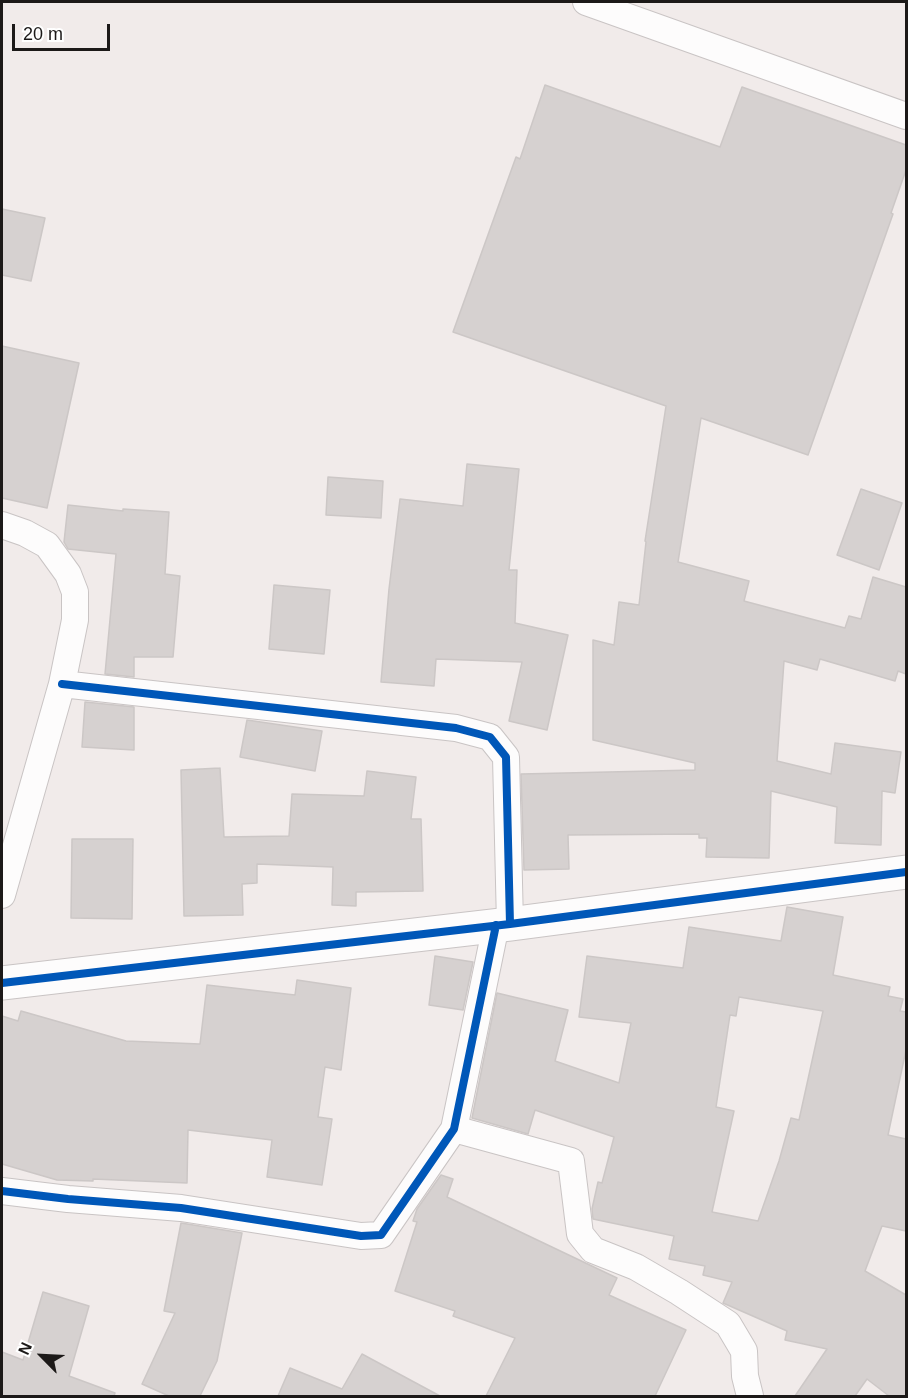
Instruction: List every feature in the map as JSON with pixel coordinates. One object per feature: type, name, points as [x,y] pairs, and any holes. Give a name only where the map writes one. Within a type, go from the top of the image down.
[{"type":"street","points":[[586,2],[906,116]]},
{"type":"street","points":[[2,525],[25,533],[47,545],[68,574],[75,592],[75,620],[62,684],[2,895]]},
{"type":"street","points":[[2,1191],[181,1208],[361,1236],[381,1235],[454,1129],[503,924],[506,757],[490,737],[456,728],[62,684]]},
{"type":"street","points":[[2,983],[503,924],[906,872]]},
{"type":"street","points":[[454,1129],[571,1161],[580,1234],[593,1250],[636,1267],[728,1324],[744,1351],[745,1376],[750,1396]]},
{"type":"building","points":[[545,85],[720,147],[742,87],[906,145],[906,170],[891,213],[893,214],[808,455],[701,418],[678,562],[749,581],[744,601],[845,628],[849,616],[861,619],[873,577],[906,587],[906,674],[898,671],[895,681],[820,659],[817,670],[784,661],[777,761],[831,774],[835,743],[901,752],[895,793],[882,791],[881,845],[835,843],[837,807],[771,791],[769,858],[706,857],[707,838],[699,838],[699,834],[568,835],[569,869],[524,870],[521,774],[695,770],[695,763],[593,740],[593,640],[614,645],[619,602],[639,605],[645,541],[666,406],[453,332],[516,157],[520,159]]},
{"type":"building","points":[[2,209],[45,218],[31,281],[2,275]]},
{"type":"building","points":[[2,346],[79,363],[47,508],[2,498]]},
{"type":"building","points":[[467,464],[519,469],[509,570],[517,570],[515,623],[568,635],[547,730],[509,721],[522,662],[436,659],[434,686],[381,682],[400,499],[463,506]]},
{"type":"building","points":[[328,477],[383,481],[381,518],[326,515]]},
{"type":"building","points":[[861,489],[902,503],[879,570],[837,555]]},
{"type":"building","points":[[68,505],[123,511],[123,509],[169,512],[165,574],[180,576],[173,657],[134,657],[134,677],[105,674],[116,554],[68,549],[64,542]]},
{"type":"building","points":[[274,585],[330,590],[324,654],[269,649]]},
{"type":"building","points":[[85,702],[134,707],[134,750],[82,747]]},
{"type":"building","points":[[247,720],[322,731],[315,771],[240,757]]},
{"type":"building","points":[[220,768],[224,837],[289,836],[292,794],[364,796],[367,771],[416,777],[411,819],[421,819],[423,891],[356,892],[356,906],[332,905],[333,867],[257,864],[257,883],[242,884],[243,915],[184,916],[181,770]]},
{"type":"building","points":[[72,839],[133,839],[132,919],[71,918]]},
{"type":"building","points":[[787,907],[843,917],[833,975],[890,987],[888,996],[903,999],[900,1011],[906,1012],[906,1050],[888,1135],[906,1139],[906,1231],[882,1226],[865,1271],[906,1295],[906,1396],[889,1396],[867,1379],[855,1396],[795,1396],[827,1349],[785,1340],[787,1331],[723,1303],[732,1282],[703,1275],[705,1266],[669,1259],[674,1236],[593,1219],[592,1209],[598,1182],[602,1183],[614,1137],[535,1110],[528,1134],[472,1118],[497,993],[568,1010],[555,1061],[619,1083],[631,1023],[579,1017],[587,956],[683,968],[689,927],[781,941]],"holes":[[[739,997],[823,1011],[799,1120],[791,1118],[758,1221],[712,1212],[734,1111],[716,1107],[730,1015],[736,1016]]]},
{"type":"building","points":[[435,956],[473,962],[463,1010],[429,1005]]},
{"type":"building","points":[[297,980],[351,988],[341,1070],[325,1067],[318,1117],[332,1119],[322,1185],[267,1177],[272,1140],[188,1130],[187,1183],[93,1179],[93,1181],[57,1180],[2,1164],[2,1016],[18,1021],[21,1011],[126,1041],[200,1044],[207,985],[295,995]]},
{"type":"building","points":[[441,1175],[453,1179],[447,1197],[617,1278],[609,1295],[686,1330],[655,1396],[486,1396],[515,1338],[453,1316],[455,1311],[395,1291],[417,1222],[413,1221],[417,1209]]},
{"type":"building","points":[[181,1223],[242,1233],[217,1361],[200,1396],[169,1396],[142,1384],[175,1313],[164,1311]]},
{"type":"building","points":[[43,1292],[89,1306],[69,1376],[115,1393],[114,1396],[2,1396],[2,1352],[23,1360]]},
{"type":"building","points":[[362,1354],[440,1396],[278,1396],[290,1368],[342,1389]]},
{"type":"cycle path","points":[[62,684],[456,728],[490,737],[506,757],[510,924]]},
{"type":"cycle path","points":[[2,983],[510,924],[906,872]]},
{"type":"cycle path","points":[[2,1191],[181,1208],[361,1236],[381,1235],[454,1129],[496,925]]}]
